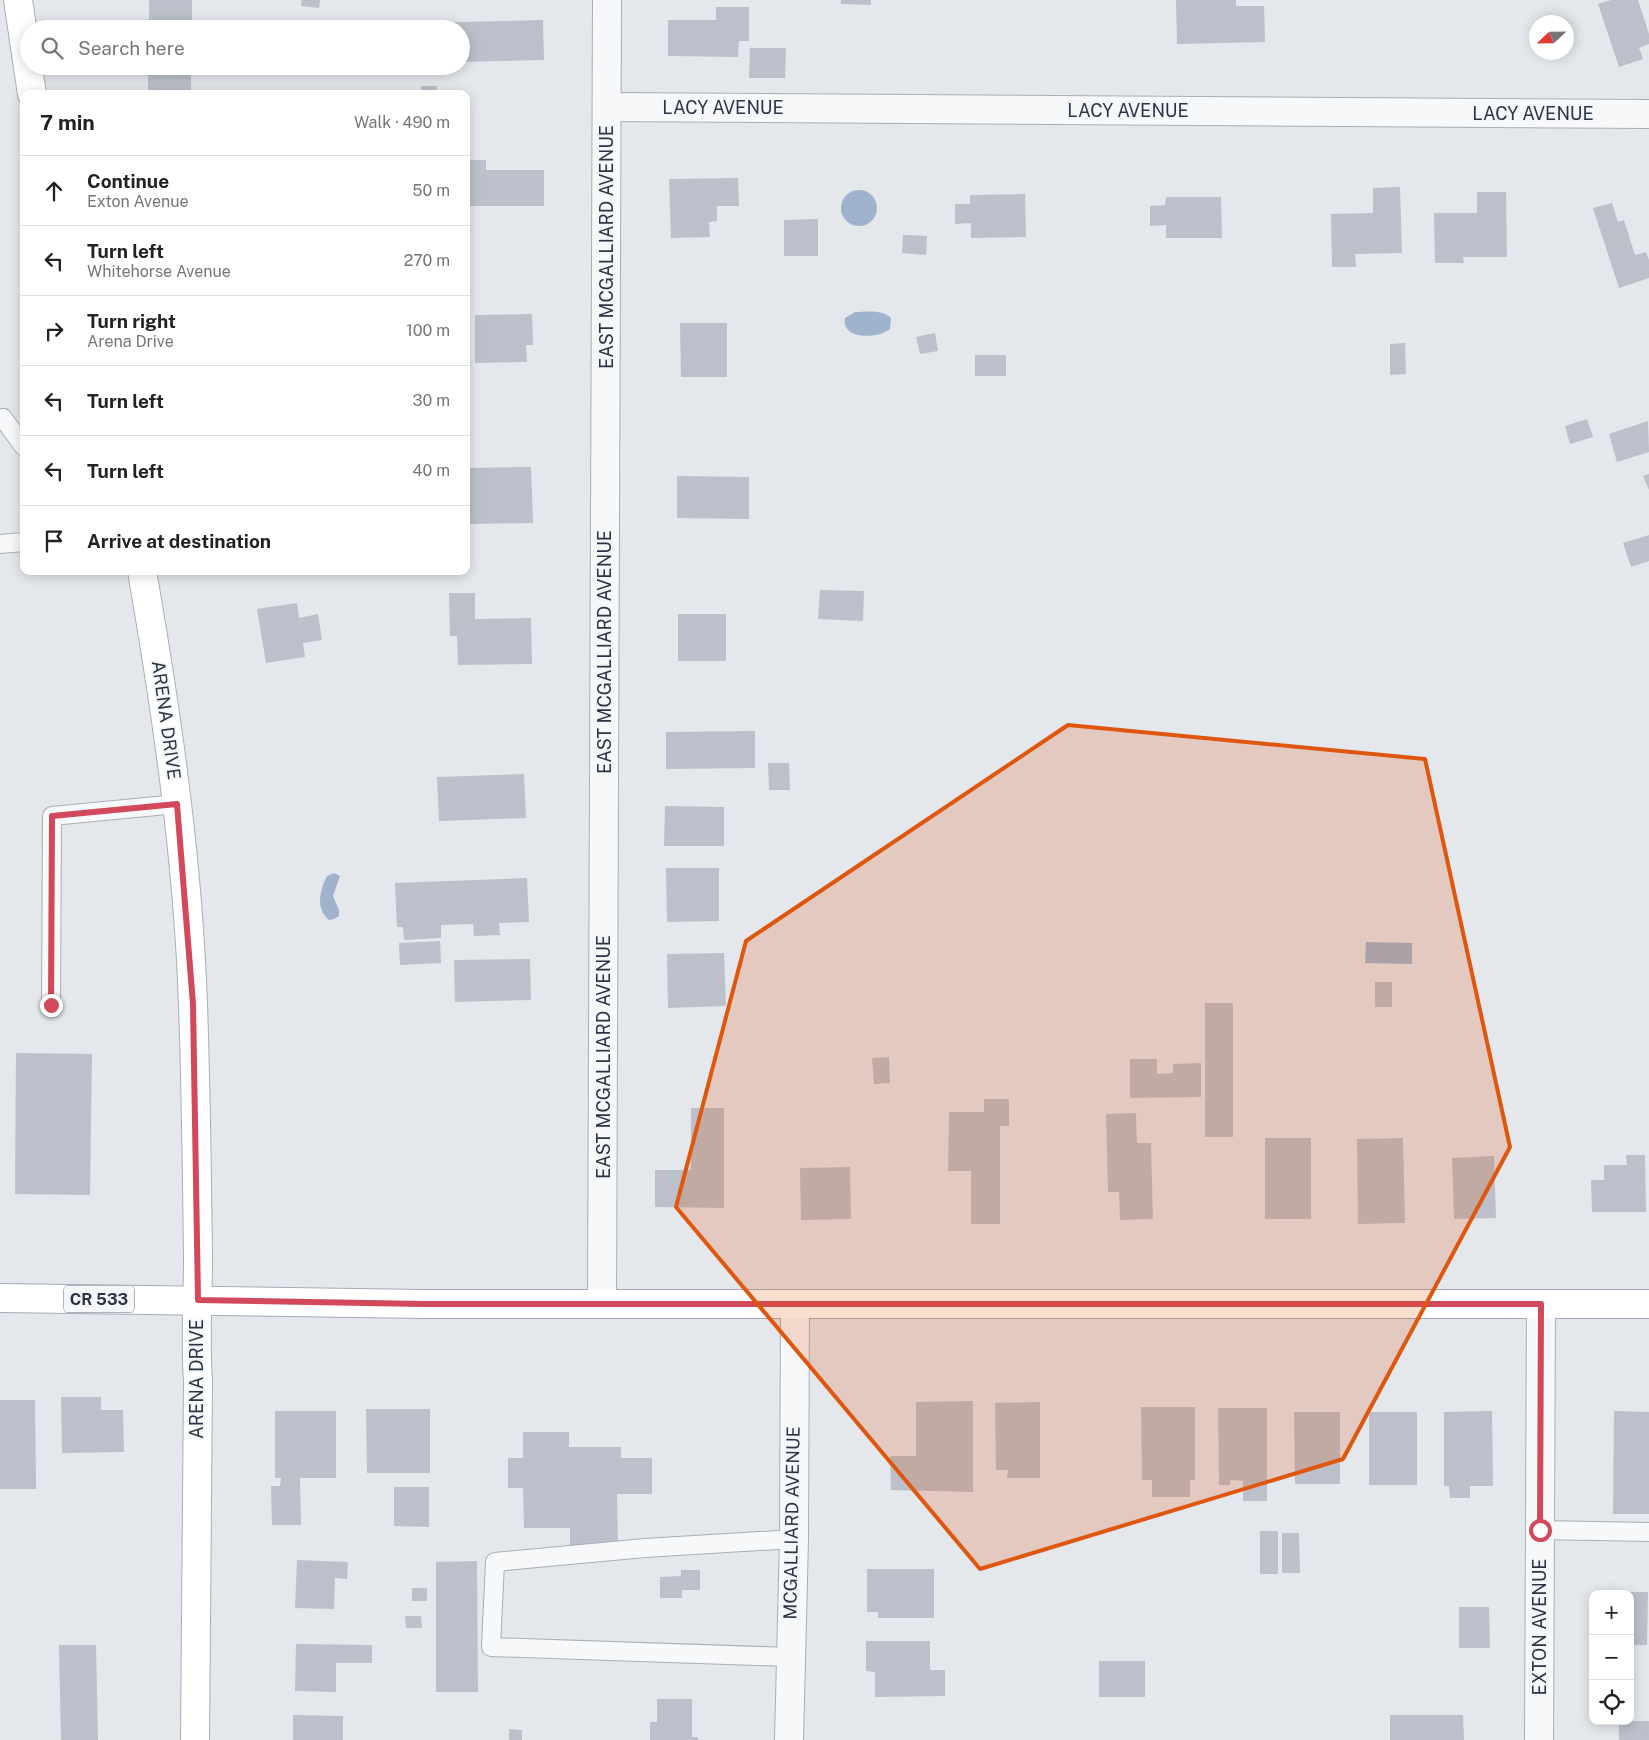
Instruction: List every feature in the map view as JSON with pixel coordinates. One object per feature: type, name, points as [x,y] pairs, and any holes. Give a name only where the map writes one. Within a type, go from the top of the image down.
[{"type":"main road","points":[[18,0],[21,20]]},
{"type":"main road","points":[[29,75],[31,90]]},
{"type":"main road","name":"ARENA DRIVE","points":[[143,575],[162,687],[177,804],[193,1004],[198,1300],[196,1343],[198,1381],[195,1740]]},
{"type":"main road","name":"CR 533","points":[[0,1298],[424,1304],[1649,1304]]},
{"type":"street","name":"EAST MCGALLIARD AVENUE","points":[[602,1303],[608,0]]},
{"type":"street","name":"LACY AVENUE","points":[[607,107],[1649,114]]},
{"type":"street","name":"EXTON AVENUE","points":[[1539,1740],[1541,1304]]},
{"type":"street","name":"MCGALLIARD AVENUE","points":[[789,1740],[794,1539],[795,1305]]},
{"type":"lane","points":[[0,419],[3,418],[20,441]]},
{"type":"lane","points":[[0,544],[20,542]]},
{"type":"lane","points":[[51,1005],[52,816],[177,804]]},
{"type":"lane","points":[[1540,1530],[1649,1532]]},
{"type":"lane","points":[[790,1657],[491,1647],[495,1562],[645,1548],[794,1539]]},
{"type":"highlighted area","points":[[1068,725],[1425,759],[1510,1147],[1343,1459],[980,1569],[676,1207],[746,941]]},
{"type":"water","points":[[859,190],[866,191],[872,195],[876,201],[876,215],[872,221],[866,225],[859,226],[852,225],[846,221],[842,215],[841,208],[842,201],[846,195],[852,191]]},
{"type":"water","points":[[855,312],[883,313],[891,318],[890,329],[877,335],[861,336],[854,334],[845,325],[845,318]]},
{"type":"water","points":[[334,873],[340,876],[333,896],[339,910],[339,916],[329,920],[322,910],[320,899],[322,887],[327,876]]},
{"type":"water","points":[[1366,942],[1412,943],[1412,964],[1365,963]]},
{"type":"building","points":[[149,0],[192,0],[192,20],[149,20]]},
{"type":"building","points":[[302,0],[320,0],[319,8],[301,6]]},
{"type":"building","points":[[841,0],[871,0],[871,5],[841,4]]},
{"type":"building","points":[[1176,0],[1236,0],[1236,6],[1264,6],[1265,42],[1177,44]]},
{"type":"building","points":[[1611,0],[1638,0],[1649,34],[1649,44],[1639,48],[1643,59],[1619,67],[1598,4]]},
{"type":"building","points":[[716,7],[749,7],[749,41],[739,41],[738,57],[668,56],[668,20],[716,20]]},
{"type":"building","points":[[543,20],[544,60],[470,62],[470,22]]},
{"type":"building","points":[[750,48],[786,48],[785,78],[749,78]]},
{"type":"building","points":[[148,75],[191,75],[191,90],[148,90]]},
{"type":"building","points":[[421,86],[437,86],[437,90],[421,90]]},
{"type":"building","points":[[470,160],[486,160],[486,170],[544,170],[544,206],[470,206]]},
{"type":"building","points":[[738,178],[739,206],[717,206],[717,221],[709,222],[710,237],[671,238],[669,179]]},
{"type":"building","points":[[1400,187],[1402,253],[1355,254],[1356,267],[1332,267],[1331,214],[1373,213],[1373,188]]},
{"type":"building","points":[[1477,192],[1506,192],[1507,257],[1463,257],[1464,263],[1435,263],[1434,213],[1477,213]]},
{"type":"building","points":[[1025,194],[1026,237],[971,238],[971,223],[955,224],[955,204],[970,204],[970,195]]},
{"type":"building","points":[[1166,197],[1221,197],[1222,238],[1166,238],[1166,225],[1150,226],[1150,206],[1165,205]]},
{"type":"building","points":[[1612,203],[1618,222],[1624,220],[1635,255],[1646,252],[1649,260],[1649,278],[1619,288],[1593,208]]},
{"type":"building","points":[[818,219],[818,256],[784,256],[784,220]]},
{"type":"building","points":[[903,235],[927,236],[926,255],[902,253]]},
{"type":"building","points":[[532,314],[533,345],[526,345],[527,362],[475,363],[475,315]]},
{"type":"building","points":[[680,323],[727,323],[727,377],[681,377]]},
{"type":"building","points":[[935,333],[938,351],[920,354],[916,337]]},
{"type":"building","points":[[1405,343],[1406,374],[1390,375],[1390,344]]},
{"type":"building","points":[[975,355],[1006,355],[1006,376],[975,376]]},
{"type":"building","points":[[1587,419],[1593,437],[1570,444],[1565,426]]},
{"type":"building","points":[[1648,421],[1649,452],[1617,462],[1609,434]]},
{"type":"building","points":[[531,467],[533,523],[470,524],[470,468]]},
{"type":"building","points":[[1649,474],[1649,490],[1643,476]]},
{"type":"building","points":[[677,476],[749,477],[749,519],[677,518]]},
{"type":"building","points":[[1649,535],[1649,561],[1631,567],[1623,543]]},
{"type":"building","points":[[820,590],[864,591],[863,621],[818,619]]},
{"type":"building","points":[[449,593],[475,593],[475,619],[531,618],[532,664],[458,665],[457,636],[450,636]]},
{"type":"building","points":[[297,603],[299,618],[318,614],[322,640],[303,643],[305,657],[266,663],[257,609]]},
{"type":"building","points":[[678,614],[726,614],[726,661],[678,661]]},
{"type":"building","points":[[755,731],[755,768],[666,769],[666,732]]},
{"type":"building","points":[[768,763],[789,763],[790,790],[769,790]]},
{"type":"building","points":[[524,774],[526,818],[439,821],[437,777]]},
{"type":"building","points":[[665,806],[724,807],[724,846],[664,846]]},
{"type":"building","points":[[666,868],[719,868],[719,921],[667,922]]},
{"type":"building","points":[[527,878],[529,922],[499,923],[500,935],[474,936],[473,924],[441,925],[441,938],[404,940],[403,927],[397,927],[395,883]]},
{"type":"building","points":[[440,941],[441,963],[400,965],[399,943]]},
{"type":"building","points":[[724,953],[726,1006],[668,1008],[667,954]]},
{"type":"building","points":[[530,959],[531,1000],[455,1002],[454,960]]},
{"type":"building","points":[[1375,982],[1392,982],[1392,1007],[1375,1007]]},
{"type":"building","points":[[1205,1003],[1233,1003],[1233,1137],[1205,1137]]},
{"type":"building","points":[[16,1053],[92,1054],[90,1195],[15,1194]]},
{"type":"building","points":[[889,1057],[890,1083],[874,1084],[872,1058]]},
{"type":"building","points":[[1130,1059],[1157,1059],[1157,1074],[1173,1073],[1173,1064],[1201,1063],[1201,1097],[1130,1098]]},
{"type":"building","points":[[984,1099],[1009,1099],[1009,1126],[1000,1126],[1000,1224],[971,1224],[971,1171],[948,1171],[949,1112],[984,1112]]},
{"type":"building","points":[[691,1108],[724,1108],[724,1208],[655,1207],[655,1170],[691,1170]]},
{"type":"building","points":[[1136,1113],[1137,1143],[1151,1143],[1153,1219],[1120,1220],[1119,1192],[1108,1192],[1106,1114]]},
{"type":"building","points":[[1265,1138],[1311,1138],[1311,1219],[1265,1219]]},
{"type":"building","points":[[1403,1138],[1405,1223],[1358,1224],[1357,1139]]},
{"type":"building","points":[[1626,1155],[1645,1155],[1646,1212],[1592,1212],[1591,1180],[1604,1180],[1604,1165],[1627,1165]]},
{"type":"building","points":[[1494,1156],[1496,1218],[1454,1219],[1452,1158]]},
{"type":"building","points":[[850,1167],[851,1219],[801,1220],[800,1168]]},
{"type":"building","points":[[61,1397],[101,1397],[101,1410],[123,1410],[124,1452],[62,1453]]},
{"type":"building","points":[[0,1400],[35,1400],[36,1489],[0,1489]]},
{"type":"building","points":[[973,1401],[973,1492],[891,1490],[890,1456],[916,1456],[916,1402]]},
{"type":"building","points":[[1040,1402],[1040,1478],[1007,1478],[1008,1470],[996,1470],[995,1403]]},
{"type":"building","points":[[1141,1407],[1195,1407],[1195,1480],[1190,1480],[1190,1497],[1152,1497],[1152,1480],[1142,1480]]},
{"type":"building","points":[[1218,1408],[1267,1408],[1267,1501],[1243,1501],[1243,1481],[1230,1480],[1230,1485],[1219,1485]]},
{"type":"building","points":[[366,1409],[430,1409],[430,1473],[367,1473]]},
{"type":"building","points":[[275,1411],[336,1411],[336,1478],[300,1478],[301,1525],[272,1525],[271,1486],[280,1486],[281,1478],[275,1478]]},
{"type":"building","points":[[1492,1411],[1493,1486],[1470,1486],[1470,1498],[1450,1498],[1449,1486],[1444,1486],[1444,1412]]},
{"type":"building","points":[[1614,1411],[1649,1412],[1649,1514],[1613,1514]]},
{"type":"building","points":[[1294,1412],[1340,1412],[1340,1484],[1295,1484]]},
{"type":"building","points":[[1369,1412],[1417,1412],[1417,1485],[1369,1485]]},
{"type":"building","points":[[523,1432],[569,1432],[569,1447],[621,1447],[621,1458],[652,1458],[652,1494],[617,1494],[618,1548],[570,1548],[570,1528],[524,1528],[523,1488],[508,1488],[508,1458],[523,1458]]},
{"type":"building","points":[[394,1487],[429,1487],[429,1527],[394,1526]]},
{"type":"building","points":[[1260,1531],[1278,1531],[1278,1574],[1260,1574]]},
{"type":"building","points":[[1282,1533],[1299,1533],[1300,1573],[1282,1573]]},
{"type":"building","points":[[297,1560],[348,1562],[347,1579],[335,1578],[334,1609],[295,1608]]},
{"type":"building","points":[[477,1561],[478,1692],[436,1692],[436,1562]]},
{"type":"building","points":[[867,1569],[934,1569],[934,1618],[878,1618],[878,1612],[867,1612]]},
{"type":"building","points":[[681,1570],[700,1570],[700,1590],[682,1590],[682,1598],[660,1598],[660,1577],[681,1576]]},
{"type":"building","points":[[412,1588],[427,1588],[427,1601],[412,1601]]},
{"type":"building","points":[[1634,1592],[1648,1592],[1647,1645],[1634,1645]]},
{"type":"building","points":[[1459,1607],[1489,1607],[1490,1648],[1459,1648]]},
{"type":"building","points":[[405,1616],[421,1616],[422,1628],[406,1628]]},
{"type":"building","points":[[866,1641],[930,1641],[930,1670],[945,1670],[945,1696],[875,1697],[875,1672],[866,1671]]},
{"type":"building","points":[[296,1644],[372,1645],[372,1663],[336,1663],[336,1692],[295,1691]]},
{"type":"building","points":[[59,1645],[96,1645],[98,1740],[61,1740]]},
{"type":"building","points":[[1099,1661],[1145,1661],[1145,1697],[1099,1697]]},
{"type":"building","points":[[657,1699],[692,1699],[692,1737],[698,1737],[698,1740],[650,1740],[650,1722],[657,1722]]},
{"type":"building","points":[[293,1715],[343,1716],[343,1740],[293,1740]]},
{"type":"building","points":[[1390,1715],[1463,1715],[1464,1740],[1390,1740]]},
{"type":"building","points":[[1634,1721],[1649,1721],[1649,1740],[1619,1740],[1619,1725],[1634,1725]]},
{"type":"building","points":[[509,1729],[522,1730],[522,1740],[509,1740]]},
{"type":"route","points":[[51,1005],[52,816],[177,804],[182,845],[193,1004],[198,1300],[424,1304],[1541,1304],[1540,1530]]}]
